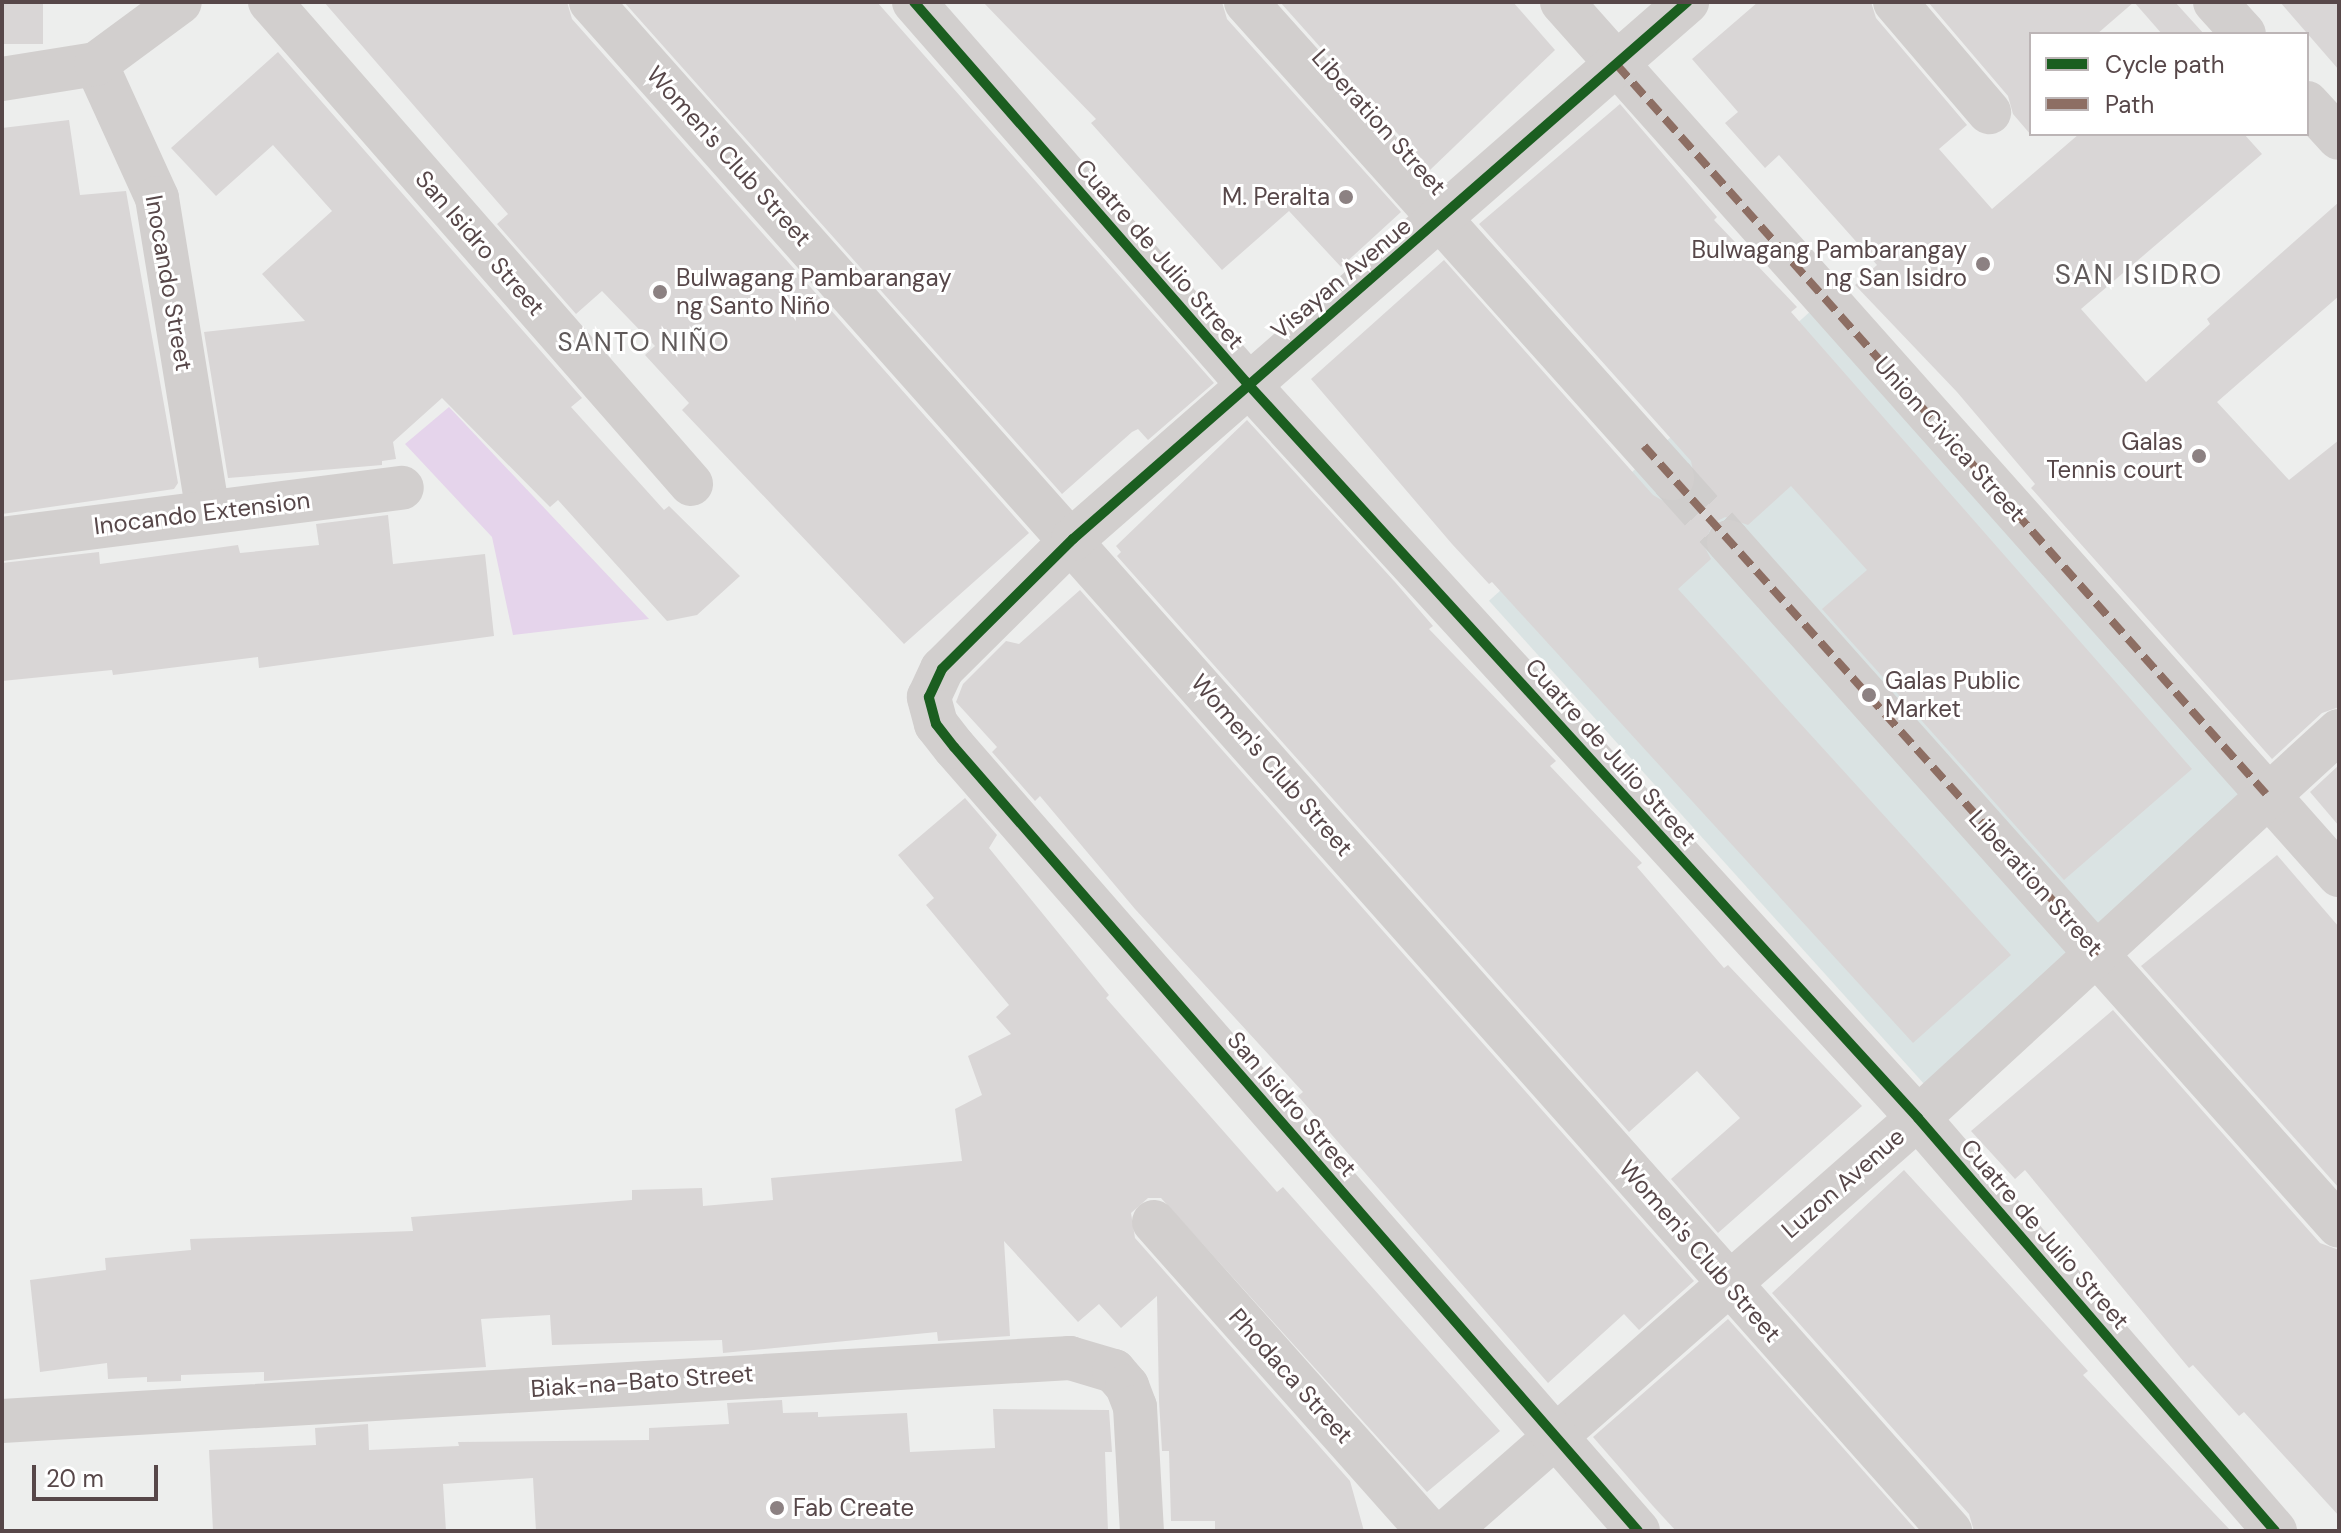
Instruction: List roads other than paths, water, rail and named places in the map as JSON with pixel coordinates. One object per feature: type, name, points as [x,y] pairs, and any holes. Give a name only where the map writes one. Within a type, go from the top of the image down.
[{"type":"street","points":[[2,79],[96,64],[180,2]]},
{"type":"street","name":"San Isidro Street","points":[[270,2],[691,484]]},
{"type":"street","name":"Women's Club Street","points":[[591,2],[1073,539],[1950,1531]]},
{"type":"street","name":"Cuatre de Julio Street","points":[[914,2],[1246,382],[1918,1118],[2275,1531]]},
{"type":"street","name":"Liberation Street","points":[[1246,2],[1658,462]]},
{"type":"street","name":"Union Civica Street","points":[[1562,2],[2339,875]]},
{"type":"street","name":"Visayan Avenue","points":[[929,697],[942,669],[1073,539],[1246,382],[1441,221],[1687,2]]},
{"type":"street","points":[[1895,2],[1989,112]]},
{"type":"street","points":[[2215,2],[2242,32]]},
{"type":"street","name":"Inocando Street","points":[[96,64],[157,198],[208,512]]},
{"type":"street","points":[[2309,105],[2339,138]]},
{"type":"street","name":"Inocando Extension","points":[[2,539],[402,488]]},
{"type":"street","name":"Liberation Street","points":[[1729,542],[2100,953],[2339,1226]]},
{"type":"street","name":"San Isidro Street","points":[[929,697],[936,724],[954,747],[1638,1531]]},
{"type":"street","name":"Luzon Avenue","points":[[1448,1531],[1918,1118],[2100,953],[2266,794],[2339,731]]},
{"type":"street","name":"Phodaca Street","points":[[1154,1222],[1428,1531]]},
{"type":"street","name":"Biak-na-Bato Street","points":[[2,1421],[1070,1358],[1114,1371],[1127,1386],[1135,1407],[1142,1531]]},
{"type":"tunnel","points":[[1672,478],[1729,542]]},
{"type":"place","name":"M. Peralta","points":[[1346,197]]},
{"type":"place","name":"Bulwagang Pambarangay ng San Isidro","points":[[1983,264]]},
{"type":"place","name":"Bulwagang Pambarangay ng Santo Niño","points":[[660,292]]},
{"type":"place","name":"Galas Tennis court","points":[[2199,456]]},
{"type":"place","name":"Galas Public Market","points":[[1869,695]]},
{"type":"place","name":"Fab Create","points":[[777,1508]]},
{"type":"district","name":"SAN ISIDRO","points":[[2139,275]]},
{"type":"district","name":"SANTO NIÑO","points":[[644,343]]}]
